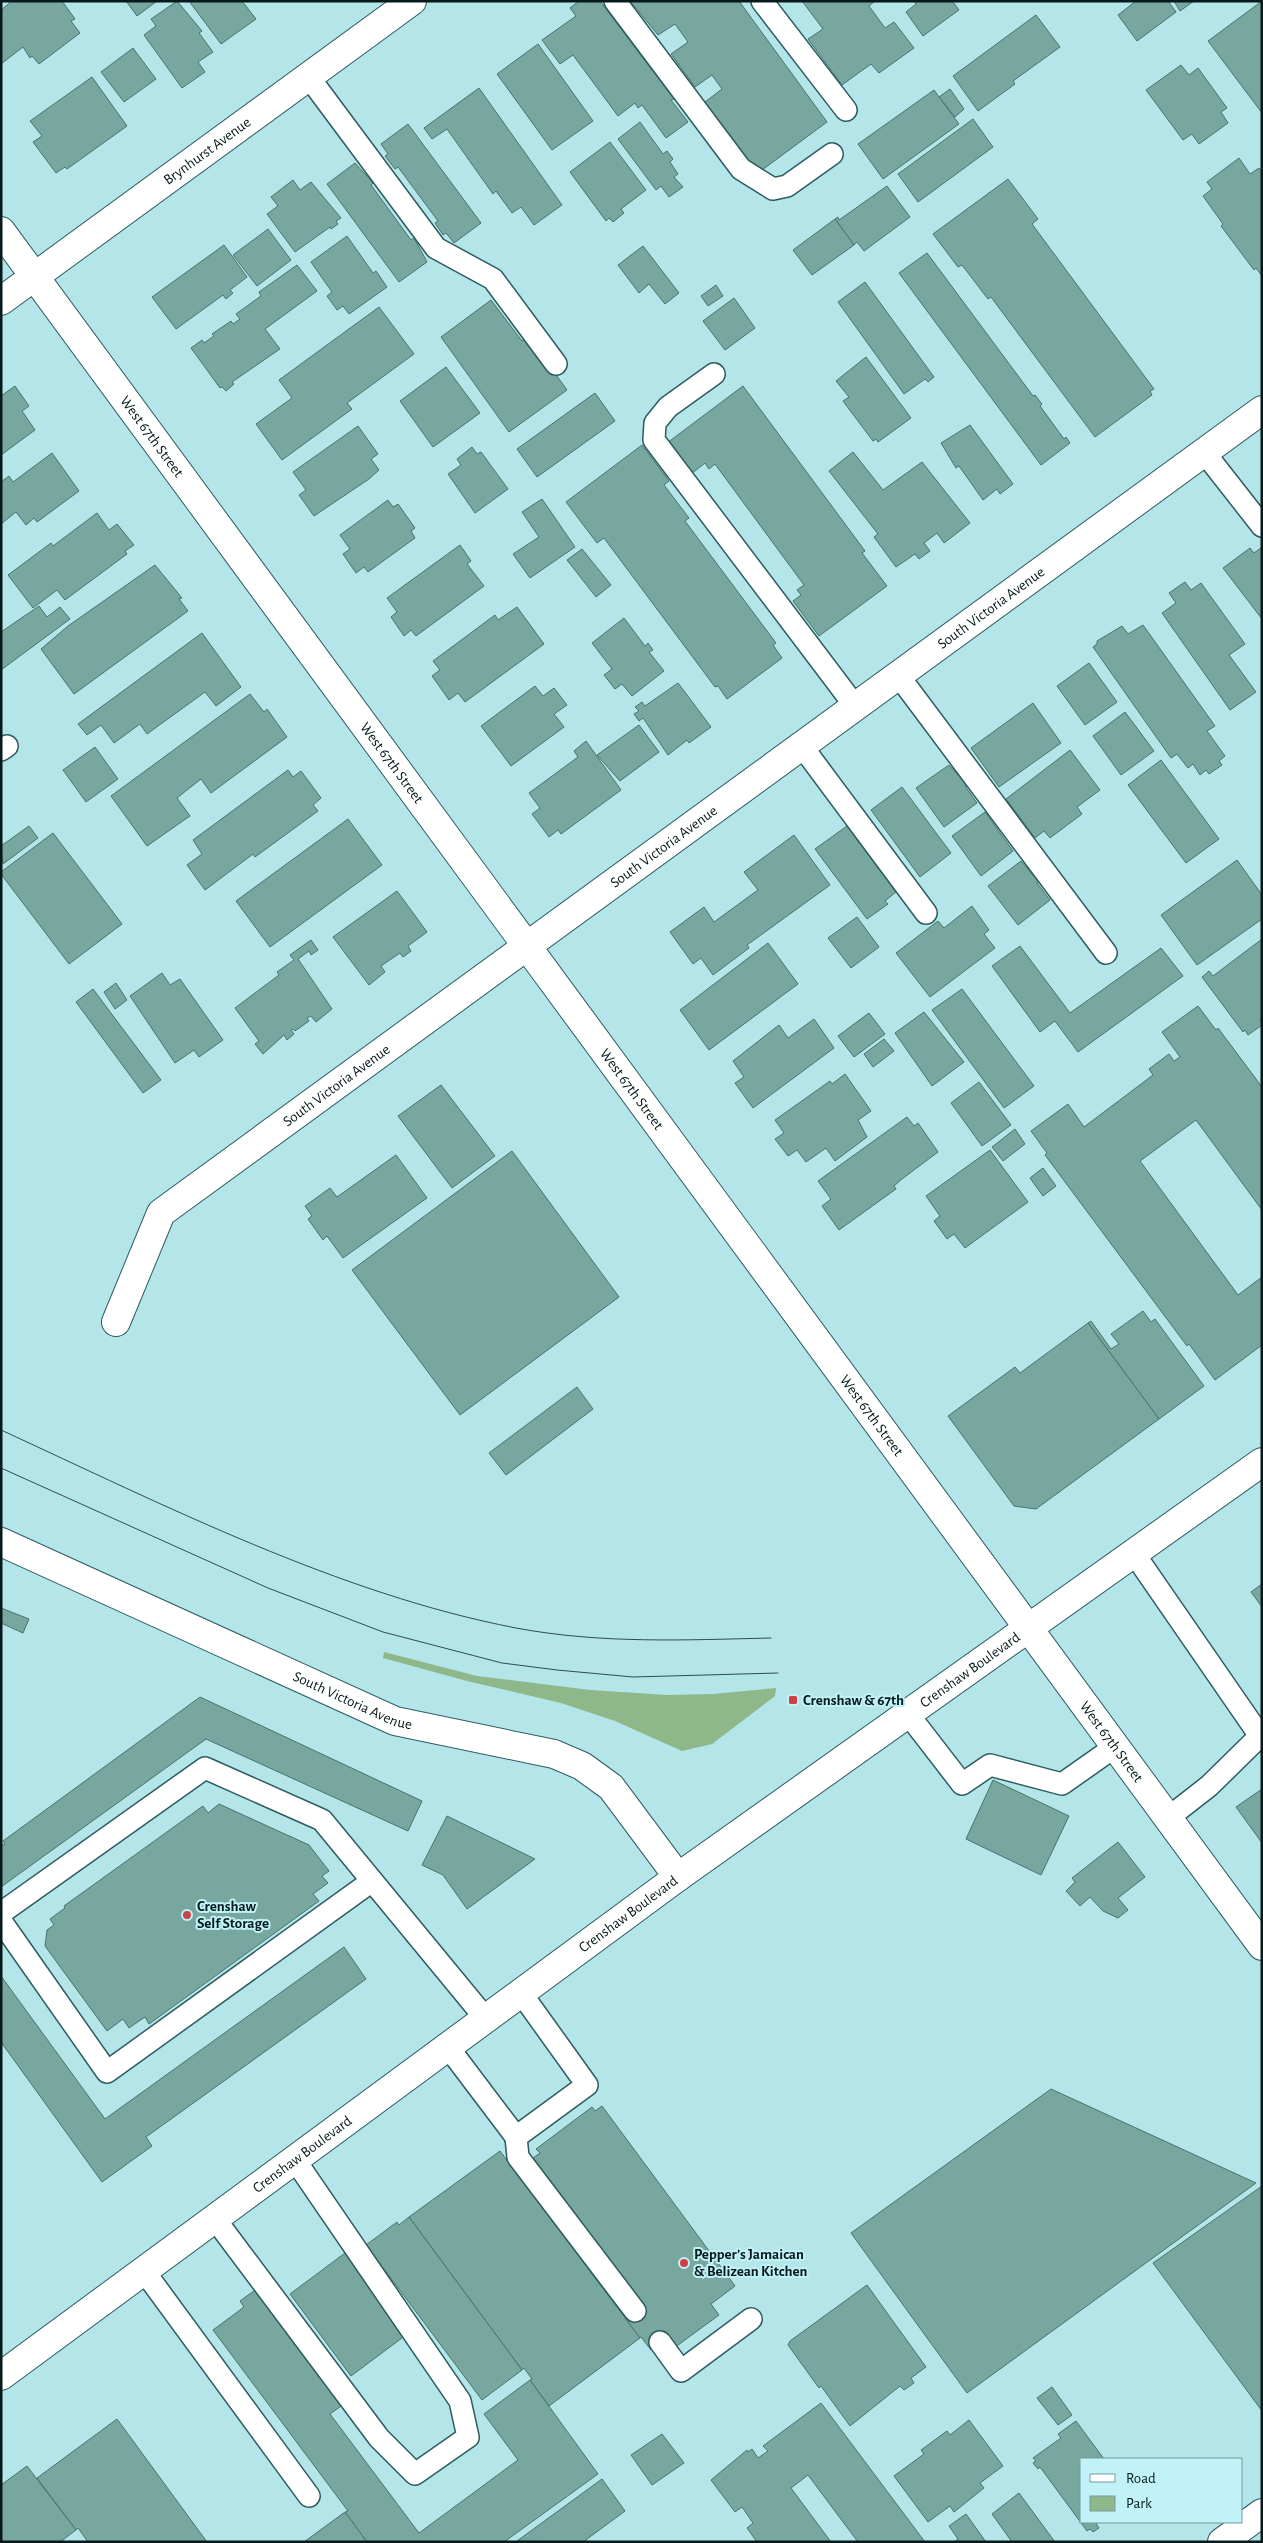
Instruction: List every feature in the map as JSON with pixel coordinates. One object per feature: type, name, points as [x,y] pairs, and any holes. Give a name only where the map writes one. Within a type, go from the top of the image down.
[{"type":"street","name":"Brynhurst Avenue","points":[[1,301],[412,1]]},
{"type":"street","name":"West 67th Street","points":[[1,231],[1262,1946]]},
{"type":"street","name":"South Victoria Avenue","points":[[116,1322],[161,1213],[1262,410]]},
{"type":"street","name":"Crenshaw Boulevard","points":[[1,2376],[678,1877],[1262,1462]]},
{"type":"street","name":"South Victoria Avenue","points":[[1,1542],[395,1721],[554,1754],[582,1766],[611,1787],[678,1877]]},
{"type":"street","points":[[1228,2540],[1262,2513]]},
{"type":"lane","points":[[616,1],[741,169],[773,188],[787,186],[832,154]]},
{"type":"lane","points":[[762,1],[846,110]]},
{"type":"lane","points":[[308,76],[436,248],[493,279],[556,364]]},
{"type":"lane","points":[[714,374],[668,406],[655,423],[654,440],[855,706]]},
{"type":"lane","points":[[1204,452],[1262,526]]},
{"type":"lane","points":[[898,675],[1106,953]]},
{"type":"lane","points":[[801,745],[926,912]]},
{"type":"lane","points":[[1133,1552],[1261,1735],[1209,1786],[1168,1818]]},
{"type":"lane","points":[[908,1714],[962,1784],[990,1765],[1062,1784],[1116,1746]]},
{"type":"lane","points":[[1,1913],[205,1768],[322,1820],[486,2019]]},
{"type":"lane","points":[[1,1921],[107,2072],[372,1881]]},
{"type":"lane","points":[[516,2138],[586,2085],[521,1993]]},
{"type":"lane","points":[[448,2047],[516,2138],[518,2157],[636,2311]]},
{"type":"lane","points":[[215,2220],[379,2438],[415,2474],[468,2436],[460,2401],[295,2160]]},
{"type":"lane","points":[[144,2271],[309,2496]]},
{"type":"lane","points":[[660,2342],[681,2371],[751,2319]]},
{"type":"green space","points":[[384,1652],[477,1676],[590,1690],[667,1695],[713,1694],[776,1688],[775,1696],[712,1744],[682,1751],[615,1721],[561,1703],[467,1681],[383,1658]]},
{"type":"building","points":[[12,1],[62,1],[75,19],[71,21],[80,33],[39,64],[32,56],[30,58],[23,47],[1,64],[1,10]]},
{"type":"building","points":[[126,1],[157,1],[137,16]]},
{"type":"building","points":[[177,1],[202,31],[199,33],[213,52],[198,62],[205,72],[182,88],[144,35],[156,26],[151,19]]},
{"type":"building","points":[[189,1],[242,1],[256,19],[221,44]]},
{"type":"building","points":[[579,1],[600,1],[674,99],[671,100],[688,122],[666,138],[642,105],[638,108],[635,103],[618,116],[573,55],[560,64],[542,40],[576,16],[570,8]]},
{"type":"building","points":[[630,1],[739,1],[827,122],[758,173],[705,102],[722,89],[712,75],[695,87],[671,54],[688,42],[675,24],[658,35]]},
{"type":"building","points":[[802,1],[875,1],[869,6],[885,28],[894,22],[914,48],[879,73],[871,64],[842,85],[808,39],[823,29]]},
{"type":"building","points":[[914,1],[955,1],[953,2],[959,10],[923,36],[906,12],[916,4]]},
{"type":"building","points":[[1136,1],[1168,1],[1176,12],[1137,41],[1118,15]]},
{"type":"building","points":[[1174,1],[1194,1],[1180,11]]},
{"type":"building","points":[[1262,1],[1262,113],[1208,41]]},
{"type":"building","points":[[1036,15],[1060,47],[1013,81],[1015,84],[978,111],[953,76]]},
{"type":"building","points":[[538,44],[593,121],[552,150],[497,74]]},
{"type":"building","points":[[133,48],[156,79],[124,102],[101,72]]},
{"type":"building","points":[[1181,65],[1189,75],[1198,68],[1227,108],[1221,112],[1228,123],[1199,144],[1192,134],[1183,140],[1146,90]]},
{"type":"building","points":[[92,77],[127,126],[67,169],[65,167],[56,173],[33,142],[42,136],[30,121]]},
{"type":"building","points":[[479,88],[562,205],[534,225],[521,207],[512,213],[496,191],[493,194],[447,129],[432,139],[424,128]]},
{"type":"building","points":[[950,89],[964,109],[955,117],[939,97]]},
{"type":"building","points":[[934,90],[959,124],[883,179],[858,144]]},
{"type":"building","points":[[973,119],[993,147],[918,202],[898,174]]},
{"type":"building","points":[[640,122],[663,154],[667,151],[673,159],[670,162],[678,174],[674,177],[683,187],[669,197],[661,186],[656,190],[618,139]]},
{"type":"building","points":[[408,124],[481,223],[454,243],[446,233],[443,235],[435,223],[438,221],[398,167],[395,169],[385,156],[388,154],[381,144]]},
{"type":"building","points":[[610,142],[646,190],[621,209],[624,213],[613,222],[609,218],[606,221],[570,172]]},
{"type":"building","points":[[1239,158],[1250,174],[1259,168],[1262,172],[1262,276],[1256,268],[1254,270],[1221,226],[1223,224],[1203,196],[1212,189],[1207,182]]},
{"type":"building","points":[[355,163],[373,183],[371,185],[411,240],[414,238],[427,262],[399,282],[327,184]]},
{"type":"building","points":[[1008,179],[1038,219],[1032,224],[1154,389],[1150,391],[1152,395],[1095,437],[991,297],[988,299],[962,265],[958,267],[933,234]]},
{"type":"building","points":[[293,180],[300,190],[311,182],[341,218],[336,221],[338,224],[331,229],[330,227],[295,252],[267,214],[278,206],[271,197]]},
{"type":"building","points":[[887,186],[910,217],[864,251],[857,242],[854,245],[835,219],[838,217],[839,220]]},
{"type":"building","points":[[835,219],[854,245],[812,275],[793,250]]},
{"type":"building","points":[[268,229],[291,260],[257,286],[233,255]]},
{"type":"building","points":[[347,236],[373,273],[376,271],[387,287],[349,314],[343,306],[337,310],[327,296],[332,292],[311,262]]},
{"type":"building","points":[[224,245],[247,277],[230,290],[233,293],[226,299],[223,295],[176,329],[152,297]]},
{"type":"building","points":[[643,246],[679,293],[665,304],[649,284],[639,293],[618,265]]},
{"type":"building","points":[[927,253],[1033,396],[1035,395],[1042,404],[1040,406],[1064,439],[1066,437],[1070,443],[1041,465],[899,273]]},
{"type":"building","points":[[297,265],[317,291],[265,329],[280,349],[232,382],[234,384],[226,391],[222,387],[220,388],[191,348],[202,340],[204,343],[214,336],[212,334],[231,321],[233,324],[240,319],[236,314],[261,296],[259,292]]},
{"type":"building","points":[[865,282],[934,377],[928,382],[925,379],[904,394],[838,302]]},
{"type":"building","points":[[716,285],[723,296],[708,306],[701,296]]},
{"type":"building","points":[[734,298],[755,328],[725,350],[703,321]]},
{"type":"building","points":[[491,300],[522,341],[528,336],[567,390],[509,432],[441,337]]},
{"type":"building","points":[[379,307],[414,354],[347,403],[352,409],[282,460],[256,424],[292,398],[279,380]]},
{"type":"building","points":[[866,357],[911,418],[878,442],[876,439],[873,441],[843,401],[849,397],[836,381]]},
{"type":"building","points":[[446,367],[480,413],[433,447],[400,401]]},
{"type":"building","points":[[15,386],[29,406],[22,411],[35,430],[1,455],[1,396]]},
{"type":"building","points":[[743,386],[865,551],[862,553],[887,586],[819,636],[793,601],[801,595],[797,590],[804,585],[715,464],[709,469],[705,463],[686,478],[663,446]]},
{"type":"building","points":[[595,393],[615,421],[537,477],[517,449]]},
{"type":"building","points":[[970,425],[1013,484],[1000,494],[997,489],[983,500],[959,466],[956,468],[941,443]]},
{"type":"building","points":[[358,426],[378,454],[371,459],[379,470],[369,479],[314,516],[299,495],[306,490],[293,472]]},
{"type":"building","points":[[642,445],[669,481],[664,485],[689,518],[685,521],[776,643],[773,645],[782,658],[727,699],[718,686],[715,687],[604,538],[597,543],[566,502]]},
{"type":"building","points":[[472,447],[477,454],[481,452],[508,489],[475,513],[448,474],[461,465],[457,459]]},
{"type":"building","points":[[853,452],[883,490],[922,462],[970,523],[944,543],[937,533],[924,543],[930,551],[919,559],[915,554],[896,567],[874,537],[878,534],[829,471]]},
{"type":"building","points":[[52,453],[79,491],[37,522],[34,518],[26,525],[16,512],[1,524],[1,482],[9,476],[13,482]]},
{"type":"building","points":[[542,499],[575,547],[530,578],[513,554],[539,537],[522,512]]},
{"type":"building","points":[[388,500],[393,507],[398,504],[415,528],[411,531],[415,538],[368,572],[364,567],[356,573],[343,554],[350,549],[340,535]]},
{"type":"building","points":[[97,513],[109,530],[117,524],[134,545],[125,551],[127,554],[65,600],[57,590],[33,608],[8,575],[51,543],[53,546]]},
{"type":"building","points":[[460,545],[471,561],[467,564],[484,586],[416,636],[411,630],[404,636],[391,617],[397,612],[387,598]]},
{"type":"building","points":[[1262,547],[1262,619],[1223,568],[1250,548],[1254,553]]},
{"type":"building","points":[[582,549],[611,585],[596,597],[567,560]]},
{"type":"building","points":[[155,565],[182,598],[179,599],[188,611],[74,694],[41,649],[68,626]]},
{"type":"building","points":[[1185,582],[1191,590],[1201,583],[1245,644],[1229,655],[1256,692],[1230,710],[1162,613],[1176,603],[1169,593]]},
{"type":"building","points":[[39,606],[47,617],[60,607],[70,619],[1,670],[1,632]]},
{"type":"building","points":[[517,607],[544,644],[465,702],[458,693],[449,700],[432,676],[440,670],[433,661],[495,615],[498,620]]},
{"type":"building","points":[[624,618],[645,646],[648,643],[653,650],[649,652],[664,671],[632,696],[622,684],[615,689],[604,675],[612,669],[592,643]]},
{"type":"building","points":[[1143,625],[1215,726],[1207,731],[1225,756],[1219,761],[1222,765],[1209,774],[1206,770],[1200,775],[1193,764],[1188,768],[1177,754],[1171,758],[1093,647],[1097,644],[1097,641],[1122,626],[1128,634]]},
{"type":"building","points":[[202,633],[241,687],[216,706],[205,692],[147,734],[140,724],[114,743],[101,725],[87,735],[78,724]]},
{"type":"building","points":[[1089,663],[1117,702],[1085,725],[1057,686]]},
{"type":"building","points":[[678,683],[711,727],[689,743],[687,740],[668,755],[643,718],[639,721],[634,714],[639,711],[635,707],[642,702],[645,706]]},
{"type":"building","points":[[535,686],[543,696],[554,688],[567,705],[554,714],[564,727],[511,766],[481,726]]},
{"type":"building","points":[[250,694],[264,712],[267,709],[287,737],[211,793],[201,779],[177,798],[190,816],[147,846],[111,796]]},
{"type":"building","points":[[1033,703],[1061,743],[999,787],[971,748]]},
{"type":"building","points":[[1125,712],[1154,751],[1121,775],[1093,736]]},
{"type":"building","points":[[639,725],[659,752],[620,781],[597,755]]},
{"type":"building","points":[[586,741],[621,790],[561,834],[558,830],[549,837],[532,814],[540,808],[529,793],[578,757],[574,751]]},
{"type":"building","points":[[95,747],[118,779],[86,802],[63,770]]},
{"type":"building","points":[[1070,750],[1100,790],[1077,807],[1082,814],[1050,838],[1044,831],[1035,838],[1006,799]]},
{"type":"building","points":[[1161,760],[1219,839],[1186,863],[1128,785]]},
{"type":"building","points":[[949,765],[967,785],[965,786],[977,803],[944,827],[916,788]]},
{"type":"building","points":[[288,770],[293,777],[301,771],[321,798],[313,805],[318,811],[255,857],[253,854],[205,890],[187,865],[202,854],[193,840]]},
{"type":"building","points":[[902,787],[951,853],[920,877],[871,810]]},
{"type":"building","points":[[985,812],[1013,851],[981,876],[952,836]]},
{"type":"building","points":[[348,819],[382,865],[270,947],[236,901]]},
{"type":"building","points":[[29,826],[38,838],[3,864],[1,846]]},
{"type":"building","points":[[847,826],[896,892],[885,901],[888,904],[867,919],[815,849]]},
{"type":"building","points":[[53,833],[122,924],[69,964],[1,874],[1,872]]},
{"type":"building","points":[[794,835],[830,885],[747,945],[749,948],[713,975],[701,958],[693,964],[670,932],[704,907],[714,922],[758,890],[744,872]]},
{"type":"building","points":[[1237,860],[1262,895],[1262,919],[1197,965],[1161,915]]},
{"type":"building","points":[[1021,861],[1039,882],[1037,883],[1050,900],[1018,925],[988,886]]},
{"type":"building","points":[[397,891],[427,932],[408,946],[411,951],[403,957],[400,953],[381,966],[385,972],[369,985],[333,937]]},
{"type":"building","points":[[972,906],[989,930],[984,934],[995,948],[930,997],[896,953],[938,921],[944,928]]},
{"type":"building","points":[[857,917],[879,947],[851,968],[828,938]]},
{"type":"building","points":[[1262,939],[1262,1017],[1260,1019],[1262,1025],[1248,1035],[1245,1030],[1243,1032],[1202,977],[1209,971],[1213,976]]},
{"type":"building","points":[[311,940],[318,950],[311,955],[309,951],[298,959],[332,1009],[316,1022],[311,1016],[307,1018],[309,1021],[295,1031],[291,1030],[294,1034],[287,1040],[284,1035],[263,1054],[255,1044],[259,1041],[235,1008],[279,975],[277,972],[294,960],[290,955]]},
{"type":"building","points":[[768,943],[798,984],[709,1050],[680,1010]]},
{"type":"building","points":[[1020,946],[1070,1013],[1161,948],[1183,976],[1078,1052],[1055,1021],[1040,1032],[992,966]]},
{"type":"building","points":[[162,973],[170,985],[180,979],[223,1040],[199,1057],[194,1050],[175,1063],[130,996]]},
{"type":"building","points":[[116,983],[127,1000],[115,1009],[104,992]]},
{"type":"building","points":[[93,989],[161,1080],[143,1093],[76,1002]]},
{"type":"building","points":[[962,989],[1034,1086],[1004,1108],[932,1010]]},
{"type":"building","points":[[1198,1006],[1216,1030],[1218,1028],[1262,1087],[1262,1210],[1196,1120],[1140,1161],[1238,1295],[1262,1277],[1262,1345],[1215,1380],[1189,1344],[1187,1346],[1045,1155],[1047,1153],[1031,1131],[1068,1104],[1084,1127],[1153,1075],[1149,1069],[1169,1054],[1174,1061],[1180,1057],[1162,1032]]},
{"type":"building","points":[[924,1012],[964,1062],[932,1086],[895,1033]]},
{"type":"building","points":[[869,1013],[885,1034],[854,1057],[838,1036]]},
{"type":"building","points":[[814,1019],[834,1048],[753,1108],[735,1083],[744,1077],[733,1061],[779,1025],[788,1038]]},
{"type":"building","points":[[884,1039],[894,1051],[873,1067],[864,1054]]},
{"type":"building","points":[[845,1074],[871,1111],[858,1120],[867,1137],[835,1161],[826,1148],[806,1162],[797,1150],[788,1156],[775,1139],[784,1133],[775,1120],[830,1081],[832,1084]]},
{"type":"building","points":[[979,1082],[1011,1125],[982,1146],[951,1103]]},
{"type":"building","points":[[441,1085],[495,1156],[452,1188],[398,1116]]},
{"type":"building","points":[[907,1117],[914,1126],[918,1123],[938,1152],[894,1186],[896,1189],[839,1230],[822,1206],[831,1199],[818,1181]]},
{"type":"building","points":[[1015,1129],[1025,1144],[1003,1161],[992,1147]]},
{"type":"building","points":[[990,1150],[1028,1202],[965,1248],[954,1234],[947,1239],[934,1221],[940,1216],[926,1196]]},
{"type":"building","points":[[512,1151],[619,1297],[460,1415],[352,1270]]},
{"type":"building","points":[[396,1155],[427,1198],[343,1258],[327,1236],[323,1240],[308,1219],[312,1216],[305,1206],[330,1188],[337,1197]]},
{"type":"building","points":[[1043,1168],[1056,1186],[1043,1196],[1030,1178]]},
{"type":"building","points":[[1143,1311],[1151,1322],[1155,1319],[1204,1386],[1159,1419],[1088,1323],[1091,1321],[1111,1349],[1119,1344],[1111,1334]]},
{"type":"building","points":[[1088,1323],[1159,1419],[1036,1509],[1014,1506],[948,1416],[1015,1367],[1020,1373]]},
{"type":"building","points":[[577,1387],[593,1409],[506,1475],[489,1453]]},
{"type":"building","points":[[1262,1584],[1262,1607],[1251,1592]]},
{"type":"building","points":[[1,1608],[29,1619],[23,1633],[1,1623]]},
{"type":"building","points":[[200,1697],[422,1801],[408,1831],[206,1739],[1,1887],[1,1846],[5,1844],[3,1841]]},
{"type":"building","points":[[993,1780],[1069,1816],[1041,1875],[966,1839]]},
{"type":"building","points":[[1262,1789],[1262,1843],[1236,1807]]},
{"type":"building","points":[[219,1804],[309,1845],[329,1871],[322,1876],[328,1883],[313,1894],[319,1901],[149,2024],[145,2017],[129,2028],[123,2019],[107,2031],[45,1946],[47,1930],[54,1925],[50,1919],[65,1908],[64,1906],[203,1806],[208,1813]]},
{"type":"building","points":[[447,1816],[535,1859],[467,1909],[443,1875],[422,1865]]},
{"type":"building","points":[[1118,1842],[1145,1877],[1118,1898],[1128,1910],[1118,1918],[1103,1911],[1090,1897],[1080,1906],[1066,1891],[1075,1882],[1072,1878]]},
{"type":"building","points":[[344,1947],[366,1979],[146,2137],[152,2146],[102,2182],[1,2042],[1,1976],[105,2119]]},
{"type":"building","points":[[1051,2089],[1256,2183],[967,2393],[851,2233]]},
{"type":"building","points":[[602,2106],[735,2286],[711,2304],[719,2315],[674,2348],[667,2338],[651,2350],[625,2319],[643,2306],[533,2158],[540,2153],[536,2149],[592,2107],[595,2111]]},
{"type":"building","points":[[500,2151],[640,2338],[549,2406],[530,2380],[532,2379],[524,2368],[522,2370],[409,2217]]},
{"type":"building","points":[[1262,2186],[1262,2411],[1153,2263]]},
{"type":"building","points":[[409,2217],[522,2370],[482,2400],[366,2245],[397,2222],[399,2225]]},
{"type":"building","points":[[345,2253],[406,2335],[351,2376],[290,2294]]},
{"type":"building","points":[[867,2285],[926,2367],[911,2378],[914,2383],[904,2390],[900,2386],[850,2426],[821,2386],[819,2388],[788,2345],[790,2341]]},
{"type":"building","points":[[258,2288],[344,2404],[330,2414],[419,2533],[518,2460],[484,2414],[530,2380],[598,2474],[504,2542],[367,2542],[345,2512],[348,2511],[213,2330],[244,2307],[240,2301]]},
{"type":"building","points":[[1052,2387],[1072,2415],[1058,2425],[1037,2398]]},
{"type":"building","points":[[821,2403],[925,2542],[858,2542],[808,2475],[791,2488],[831,2542],[757,2542],[747,2528],[753,2523],[742,2507],[735,2512],[711,2480],[747,2450],[748,2452],[752,2449],[758,2458],[768,2451],[763,2446]]},
{"type":"building","points":[[117,2419],[207,2542],[88,2542],[78,2528],[76,2530],[37,2478]]},
{"type":"building","points":[[969,2420],[1003,2466],[980,2483],[984,2488],[954,2512],[950,2506],[928,2522],[894,2476],[924,2454],[921,2450],[947,2431],[950,2435]]},
{"type":"building","points":[[1076,2421],[1103,2458],[1080,2458],[1080,2521],[1040,2467],[1038,2469],[1033,2463],[1036,2461],[1033,2458],[1061,2438],[1058,2434]]},
{"type":"building","points":[[662,2434],[684,2463],[652,2485],[631,2455]]},
{"type":"building","points":[[27,2466],[76,2530],[60,2542],[1,2542],[1,2485]]},
{"type":"building","points":[[602,2479],[625,2511],[583,2542],[517,2541]]},
{"type":"building","points":[[1019,2493],[1055,2542],[1012,2542],[992,2514]]},
{"type":"building","points":[[345,2512],[367,2542],[304,2542]]},
{"type":"building","points":[[966,2514],[986,2542],[954,2542],[958,2539],[949,2526]]},
{"type":"building","points":[[1081,2523],[1098,2523],[1096,2524],[1099,2528],[1093,2532],[1090,2529],[1087,2531]]},
{"type":"tram line","points":[[1,1430],[189,1517],[253,1544],[318,1570],[450,1613],[516,1628],[580,1637],[644,1640],[771,1638]]},
{"type":"tram line","points":[[1,1468],[268,1588],[383,1632],[502,1663],[557,1670],[633,1677],[778,1673]]},
{"type":"place","name":"Crenshaw & 67th","points":[[793,1700]]},
{"type":"place","name":"Crenshaw Self Storage","points":[[187,1915]]},
{"type":"place","name":"Pepper’s Jamaican & Belizean Kitchen","points":[[684,2263]]}]
